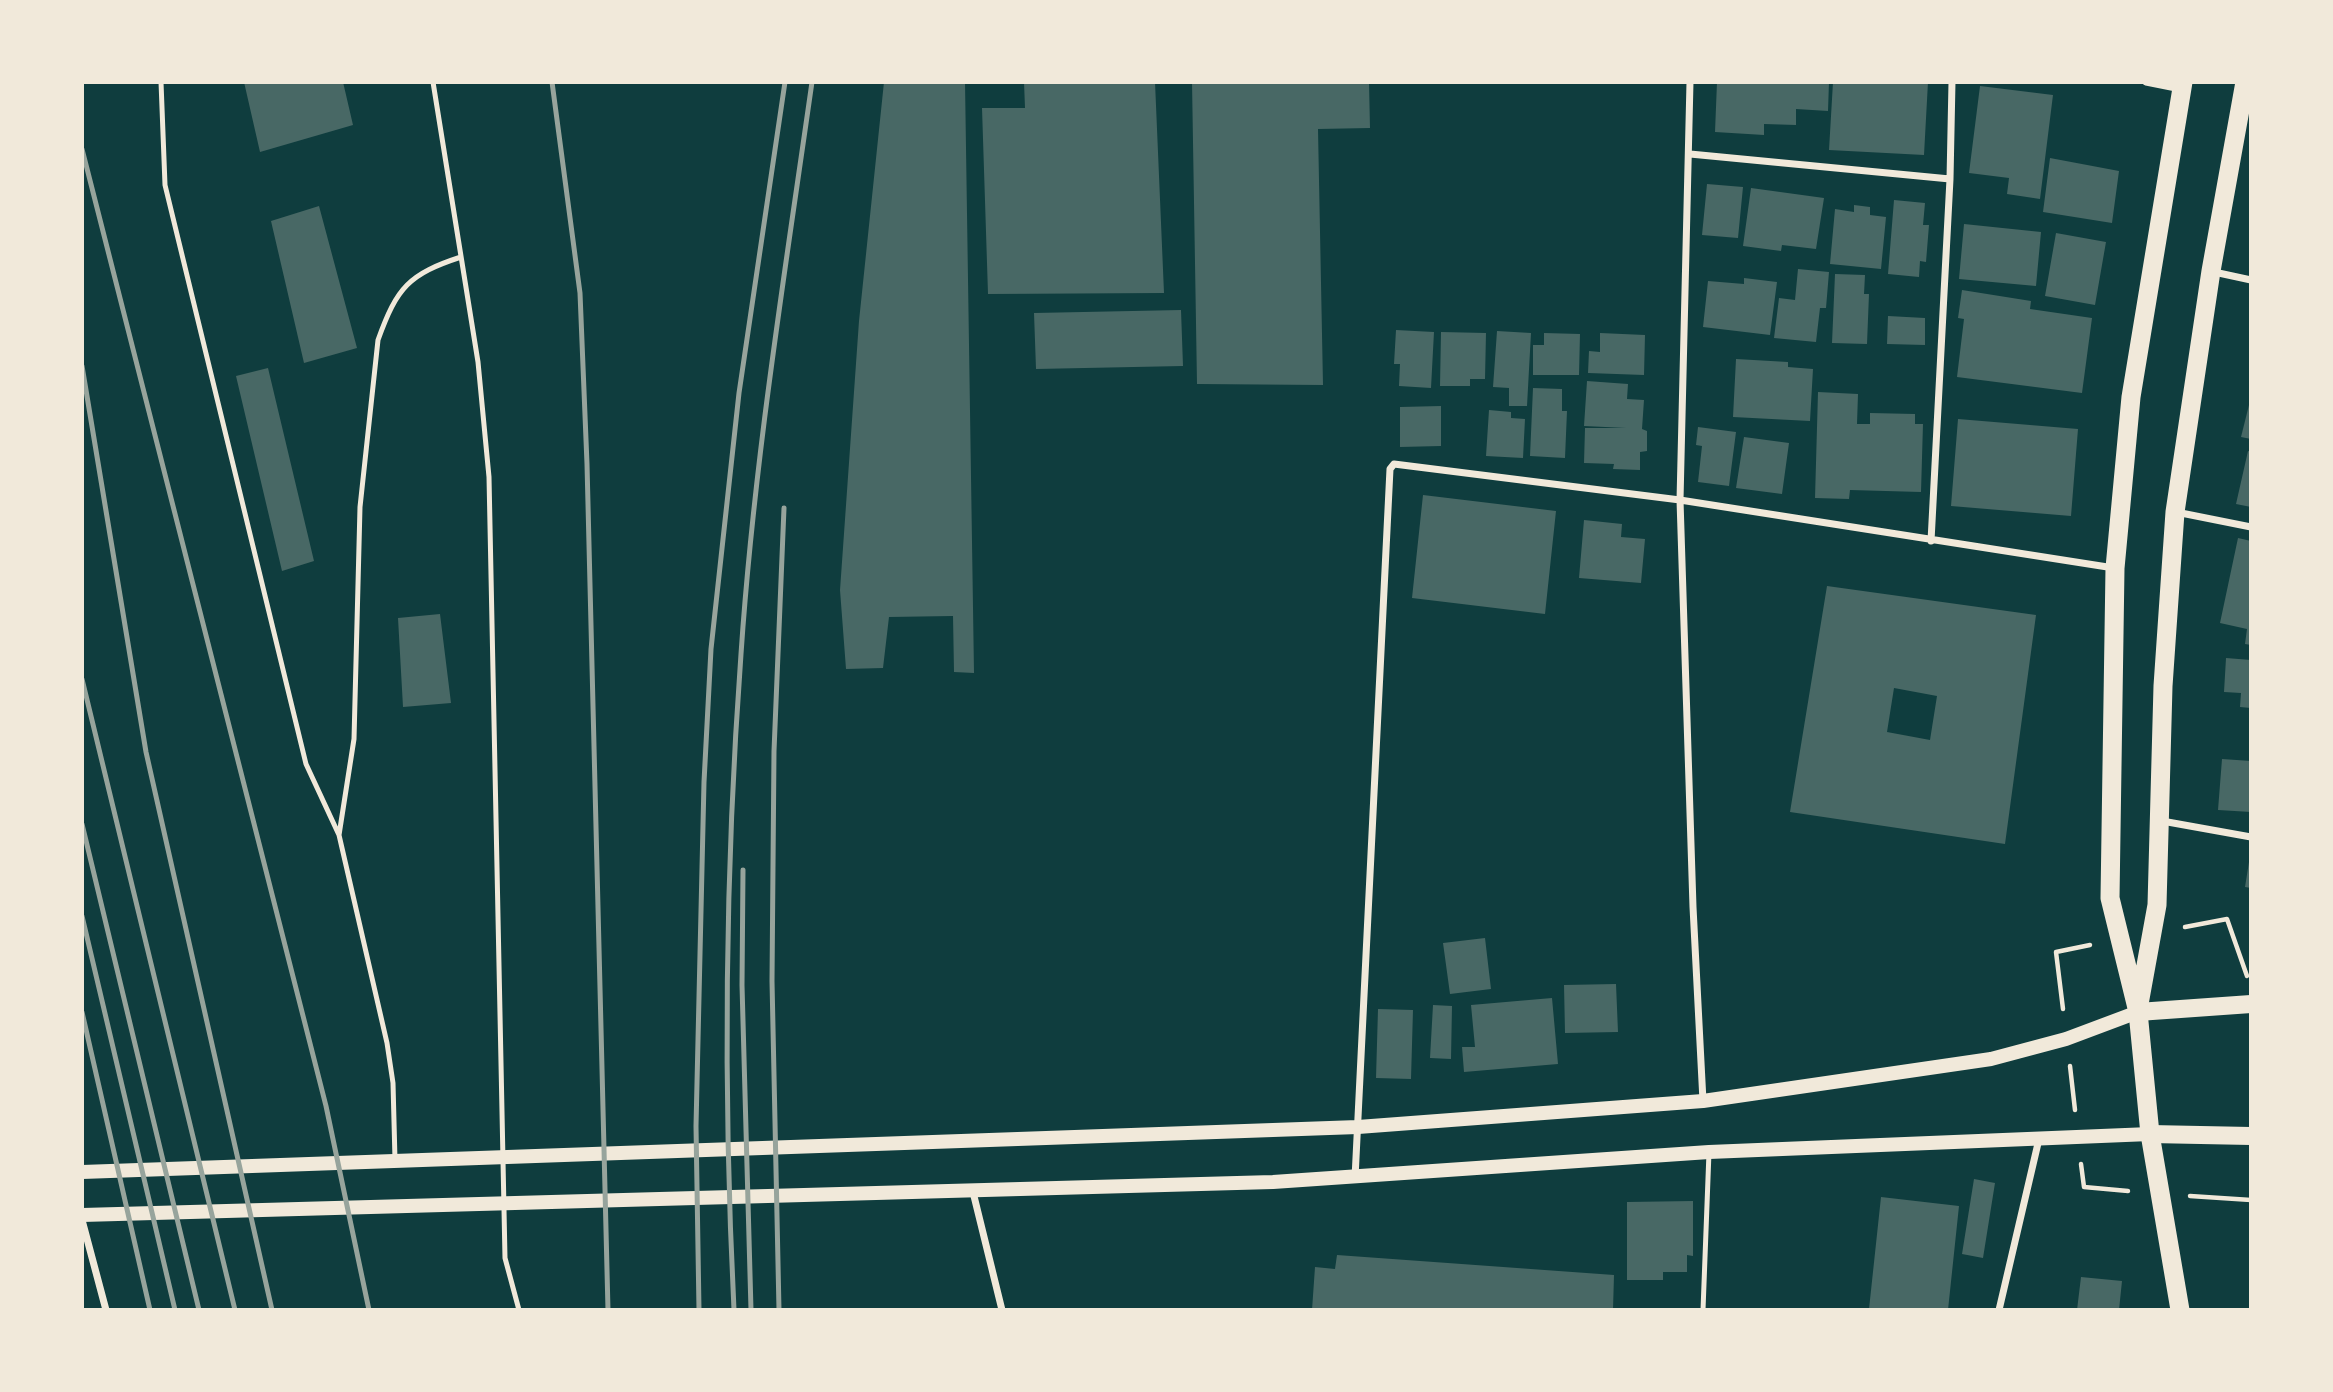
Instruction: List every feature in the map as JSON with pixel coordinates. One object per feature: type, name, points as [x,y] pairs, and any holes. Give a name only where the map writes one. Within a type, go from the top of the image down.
[{"type":"highway","points":[[2138,1012],[2157,905],[2163,686],[2175,512],[2211,271],[2245,82]]},
{"type":"highway","points":[[2180,1310],[2150,1134],[2138,1012],[2110,898],[2115,568],[2131,397],[2182,85]]},
{"type":"main road","points":[[82,1172],[1358,1127],[1703,1101],[1991,1059],[2066,1039],[2138,1012],[2250,1004]]},
{"type":"main road","points":[[82,1217],[1355,1178],[1709,1152],[2150,1134],[2251,1136]]},
{"type":"street","points":[[1690,82],[1680,500],[1692,893],[1703,1101]]},
{"type":"street","points":[[1931,541],[1950,179],[1952,82]]},
{"type":"street","points":[[2146,82],[2182,85]]},
{"type":"street","points":[[1690,154],[1950,179]]},
{"type":"street","points":[[2211,271],[2251,280]]},
{"type":"street","points":[[1355,1178],[1390,469],[1394,464],[1680,500],[2115,568]]},
{"type":"street","points":[[2175,512],[2251,527]]},
{"type":"street","points":[[2161,820],[2251,837]]},
{"type":"street","points":[[1999,1310],[2039,1138]]},
{"type":"street","points":[[972,1188],[1002,1310]]},
{"type":"street","points":[[82,1217],[106,1310]]},
{"type":"lane","points":[[162,82],[169,198],[306,764],[339,835],[387,1043],[393,1083],[395,1160]]},
{"type":"lane","points":[[433,82],[478,362],[489,477],[505,1258],[519,1310]]},
{"type":"lane","points":[[339,835],[354,739],[360,507],[378,340],[386,317],[409,282],[425,269],[461,257]]},
{"type":"lane","points":[[1703,1310],[1709,1152]]},
{"type":"path","points":[[2227,919],[2245,965],[2250,1004]]},
{"type":"path","points":[[2072,1084],[2075,1113]]},
{"type":"building","points":[[244,82],[343,82],[353,125],[260,152]]},
{"type":"building","points":[[884,82],[965,82],[974,673],[954,672],[953,616],[889,617],[883,668],[846,669],[840,590],[859,321]]},
{"type":"building","points":[[1024,82],[1155,82],[1164,293],[988,294],[982,108],[1025,108]]},
{"type":"building","points":[[1192,82],[1369,82],[1370,128],[1318,129],[1323,385],[1197,384]]},
{"type":"building","points":[[1717,82],[1829,82],[1828,111],[1796,109],[1796,125],[1764,124],[1764,135],[1715,132]]},
{"type":"building","points":[[1833,82],[1928,82],[1924,155],[1829,150]]},
{"type":"building","points":[[1980,86],[2053,95],[2040,199],[2007,194],[2009,178],[1969,173]]},
{"type":"building","points":[[2050,158],[2119,171],[2112,223],[2043,212]]},
{"type":"building","points":[[1707,184],[1743,187],[1738,238],[1702,235]]},
{"type":"building","points":[[1751,188],[1824,198],[1816,249],[1782,245],[1781,251],[1743,246]]},
{"type":"building","points":[[1894,200],[1925,203],[1923,225],[1929,225],[1926,262],[1920,261],[1919,277],[1888,274]]},
{"type":"building","points":[[1854,205],[1870,207],[1870,215],[1886,217],[1881,269],[1830,264],[1835,209],[1854,212]]},
{"type":"building","points":[[319,206],[357,348],[304,363],[271,221]]},
{"type":"building","points":[[1964,224],[2041,232],[2036,286],[1959,279]]},
{"type":"building","points":[[2056,233],[2106,242],[2095,305],[2045,296]]},
{"type":"building","points":[[1798,269],[1829,272],[1826,308],[1820,308],[1816,342],[1774,338],[1779,298],[1795,300]]},
{"type":"building","points":[[1835,274],[1865,275],[1864,294],[1869,294],[1867,344],[1832,343]]},
{"type":"building","points":[[1744,278],[1777,282],[1770,335],[1703,327],[1708,281],[1744,284]]},
{"type":"building","points":[[1962,290],[2031,301],[2030,309],[2092,318],[2082,393],[1957,377],[1964,319],[1958,318]]},
{"type":"building","points":[[1181,310],[1183,366],[1036,369],[1034,313]]},
{"type":"building","points":[[1888,316],[1925,318],[1925,345],[1887,344]]},
{"type":"building","points":[[1396,330],[1434,332],[1431,388],[1399,386],[1400,364],[1394,364]]},
{"type":"building","points":[[1497,331],[1531,333],[1527,406],[1509,406],[1509,388],[1493,387]]},
{"type":"building","points":[[1441,332],[1486,333],[1485,379],[1470,379],[1470,386],[1440,386]]},
{"type":"building","points":[[1544,333],[1580,334],[1579,375],[1533,375],[1533,345],[1544,345]]},
{"type":"building","points":[[1600,333],[1645,335],[1644,375],[1588,373],[1589,351],[1600,352]]},
{"type":"building","points":[[1736,359],[1788,362],[1788,367],[1813,369],[1810,421],[1733,417]]},
{"type":"building","points":[[268,368],[314,561],[282,571],[236,376]]},
{"type":"building","points":[[1587,381],[1628,384],[1627,399],[1644,400],[1642,429],[1647,431],[1647,451],[1640,452],[1640,470],[1613,469],[1614,464],[1584,463],[1585,428],[1626,428],[1584,426]]},
{"type":"building","points":[[1533,388],[1562,389],[1562,411],[1567,411],[1565,458],[1530,456]]},
{"type":"building","points":[[1818,392],[1858,394],[1857,424],[1870,424],[1870,413],[1915,414],[1915,424],[1923,424],[1921,492],[1850,490],[1849,499],[1815,498]]},
{"type":"building","points":[[2251,401],[2251,439],[2241,437]]},
{"type":"building","points":[[1441,406],[1441,446],[1400,447],[1400,407]]},
{"type":"building","points":[[1489,410],[1511,412],[1511,418],[1525,419],[1523,458],[1486,456]]},
{"type":"building","points":[[1958,419],[2078,429],[2071,516],[1951,506]]},
{"type":"building","points":[[1698,427],[1736,432],[1729,486],[1698,482],[1702,446],[1696,445]]},
{"type":"building","points":[[1744,437],[1789,443],[1782,494],[1736,488]]},
{"type":"building","points":[[2248,451],[2251,452],[2251,507],[2236,504]]},
{"type":"building","points":[[1423,495],[1556,511],[1545,614],[1412,598]]},
{"type":"building","points":[[1584,520],[1622,524],[1621,537],[1645,539],[1641,583],[1579,578]]},
{"type":"building","points":[[2238,538],[2251,541],[2251,645],[2245,644],[2247,629],[2220,623]]},
{"type":"building","points":[[1827,586],[2036,615],[2005,844],[1790,812]],"holes":[[[1894,688],[1937,696],[1930,740],[1887,732]]]},
{"type":"building","points":[[440,614],[451,703],[403,707],[398,618]]},
{"type":"building","points":[[2226,658],[2251,660],[2251,708],[2240,707],[2241,693],[2224,692]]},
{"type":"building","points":[[2222,759],[2251,761],[2251,812],[2218,810]]},
{"type":"building","points":[[2251,862],[2251,888],[2245,887]]},
{"type":"building","points":[[1485,938],[1491,989],[1450,994],[1443,943]]},
{"type":"building","points":[[1616,984],[1618,1032],[1565,1033],[1564,985]]},
{"type":"building","points":[[1552,998],[1558,1064],[1464,1072],[1462,1047],[1475,1047],[1471,1005]]},
{"type":"building","points":[[1433,1005],[1452,1006],[1451,1059],[1430,1058]]},
{"type":"building","points":[[1378,1009],[1413,1010],[1411,1079],[1376,1078]]},
{"type":"building","points":[[1974,1179],[1995,1183],[1983,1258],[1962,1254]]},
{"type":"building","points":[[1881,1197],[1959,1206],[1948,1310],[1869,1309]]},
{"type":"building","points":[[1693,1201],[1693,1256],[1687,1255],[1687,1272],[1663,1272],[1663,1280],[1627,1280],[1627,1202]]},
{"type":"building","points":[[1337,1255],[1614,1275],[1613,1310],[1312,1310],[1315,1267],[1335,1269]]},
{"type":"building","points":[[2081,1277],[2122,1281],[2119,1310],[2077,1310]]},
{"type":"railway","points":[[552,82],[580,293],[587,464],[608,1310]]},
{"type":"railway","points":[[699,1310],[696,1126],[704,782],[711,649],[739,393],[785,82]]},
{"type":"railway","points":[[734,1310],[728,1146],[727,982],[736,736],[747,582],[762,439],[812,82]]},
{"type":"railway","points":[[82,149],[326,1106],[369,1310]]},
{"type":"railway","points":[[82,366],[146,752],[272,1310]]},
{"type":"railway","points":[[779,1310],[772,981],[774,751],[784,508]]},
{"type":"railway","points":[[82,679],[235,1310]]},
{"type":"railway","points":[[82,824],[199,1310]]},
{"type":"railway","points":[[743,870],[742,985],[751,1310]]},
{"type":"railway","points":[[82,916],[175,1310]]},
{"type":"railway","points":[[82,1012],[150,1310]]}]
